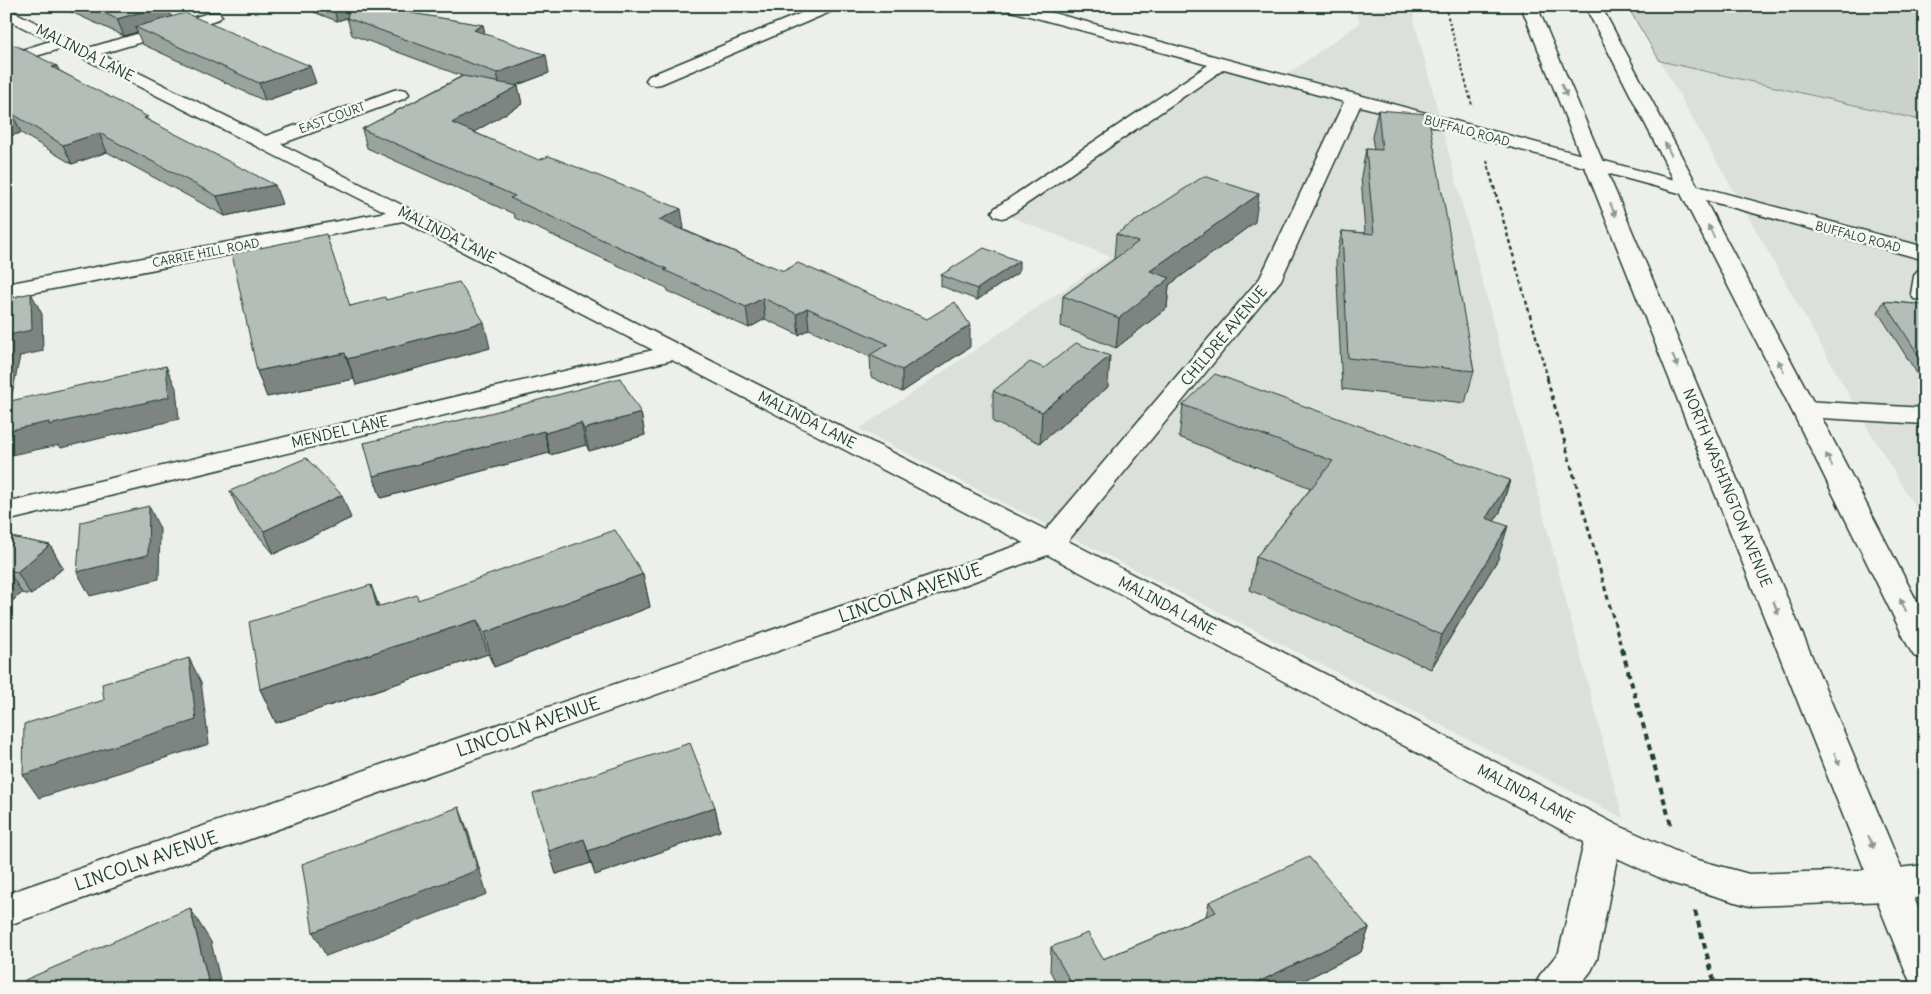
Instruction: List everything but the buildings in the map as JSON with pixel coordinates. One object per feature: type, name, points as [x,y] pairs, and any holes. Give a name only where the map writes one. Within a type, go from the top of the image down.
[{"type":"street","points":[[656,80],[832,6]]},
{"type":"street","name":"BUFFALO ROAD","points":[[1010,6],[1925,254]]},
{"type":"street","name":"NORTH WASHINGTON AVENUE","points":[[1529,6],[1925,971]]},
{"type":"street","points":[[1593,6],[1804,409],[1925,648]]},
{"type":"street","name":"MALINDA LANE","points":[[6,12],[406,214],[1050,544],[1604,835],[1684,872],[1749,890],[1889,885],[1925,881]]},
{"type":"street","points":[[6,60],[76,48],[214,16]]},
{"type":"street","points":[[1002,212],[1221,64]]},
{"type":"street","name":"EAST COURT","points":[[264,143],[400,94]]},
{"type":"street","name":"CHILDRE AVENUE","points":[[1050,544],[1270,280],[1354,100]]},
{"type":"street","name":"CARRIE HILL ROAD","points":[[6,291],[406,214]]},
{"type":"street","name":"MENDEL LANE","points":[[6,512],[674,352]]},
{"type":"street","points":[[1804,409],[1925,416]]},
{"type":"street","name":"LINCOLN AVENUE","points":[[6,910],[1050,544]]},
{"type":"street","points":[[1554,988],[1577,959],[1604,835]]},
{"type":"path","points":[[1445,6],[1716,988]]},
{"type":"shaded area","points":[[1354,6],[1414,6],[1414,20],[1623,818],[859,429],[1111,257],[1006,215],[1233,62],[1279,80],[1360,23]]},
{"type":"shaded area","points":[[1627,6],[1925,6],[1925,121],[1660,61]]},
{"type":"shaded area","points":[[1660,61],[1925,121],[1925,524],[1866,425]]}]
